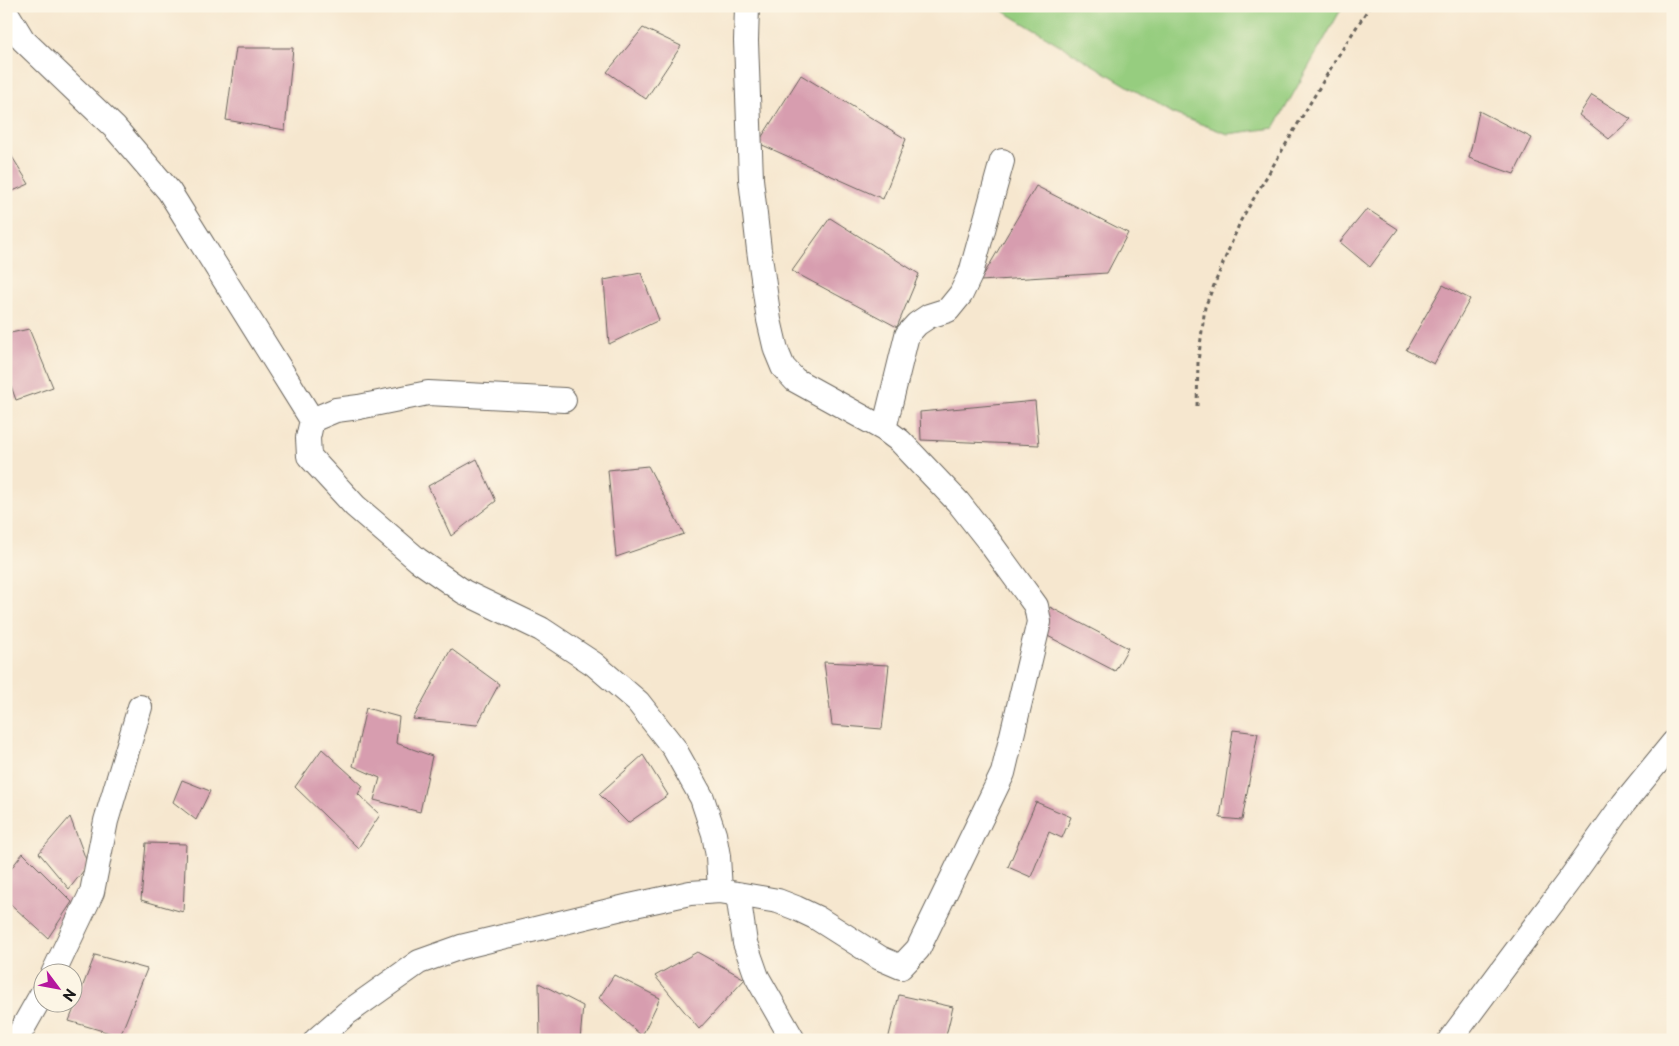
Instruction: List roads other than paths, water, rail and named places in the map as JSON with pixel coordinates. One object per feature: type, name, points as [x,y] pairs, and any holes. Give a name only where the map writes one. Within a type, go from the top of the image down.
[{"type":"street","points":[[316,1040],[347,1013],[419,962],[461,947],[690,893],[729,893],[778,901],[817,918],[880,958],[901,967],[918,949],[1003,773],[1038,629],[1039,622],[1036,606],[958,502],[900,441],[884,429],[795,380],[783,367],[776,350],[769,320],[751,179],[746,50],[747,6]]},
{"type":"street","points":[[6,12],[23,40],[115,128],[168,191],[312,420],[308,438],[309,456],[354,506],[418,560],[464,592],[541,629],[594,664],[638,702],[674,748],[702,798],[714,834],[718,856],[729,893],[757,977],[793,1040]]},
{"type":"street","points":[[884,429],[907,335],[917,324],[930,316],[948,310],[961,294],[971,273],[1002,161]]},
{"type":"street","points":[[312,420],[336,410],[428,393],[564,400]]},
{"type":"street","points":[[58,964],[92,892],[106,821],[140,706]]},
{"type":"street","points":[[1450,1040],[1624,803],[1673,743]]},
{"type":"street","points":[[16,1040],[32,1012]]}]
